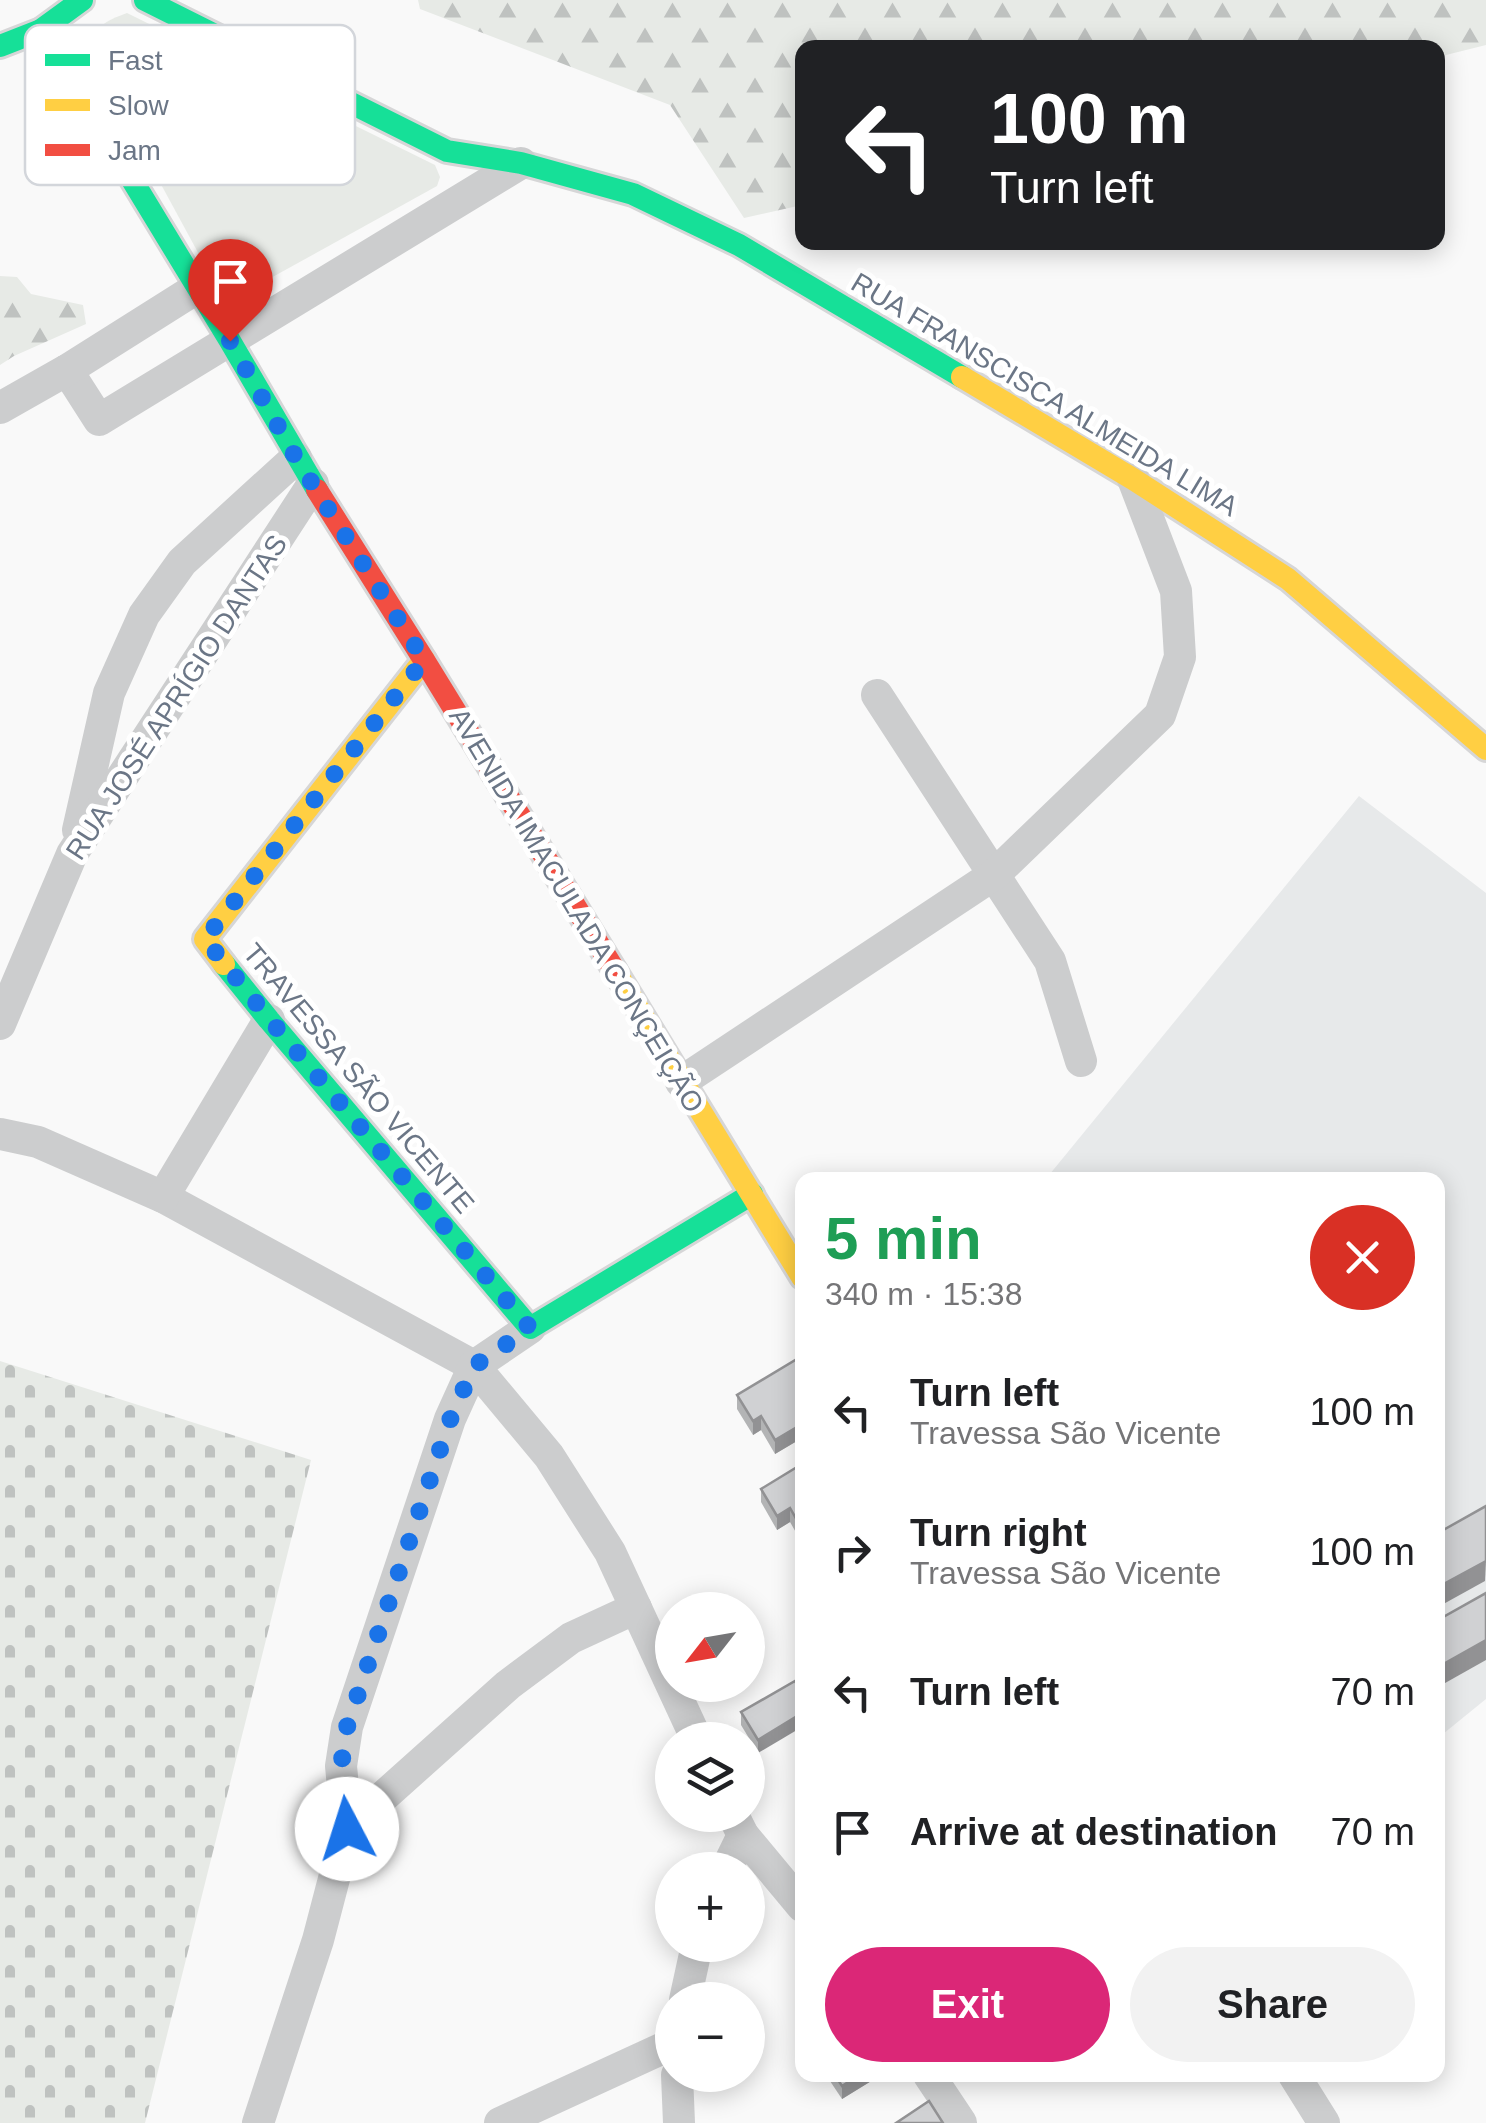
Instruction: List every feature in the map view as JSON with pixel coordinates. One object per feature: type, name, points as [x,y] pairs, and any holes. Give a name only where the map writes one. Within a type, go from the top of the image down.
[{"type":"street","name":"RUA FRANSCISCA ALMEIDA LIMA","points":[[145,0],[195,25]]},
{"type":"street","points":[[35,25],[58,11]]},
{"type":"street","points":[[0,46],[25,31]]},
{"type":"street","name":"RUA FRANSCISCA ALMEIDA LIMA","points":[[355,105],[446,151],[521,163],[633,194],[738,245],[1132,479],[1288,579],[1486,749]]},
{"type":"street","points":[[67,370],[99,420],[521,163]]},
{"type":"street","name":"AVENIDA IMACULADA CONÇEIÇÃO","points":[[145,185],[197,288],[305,471],[795,1265]]},
{"type":"street","points":[[0,408],[197,288]]},
{"type":"street","points":[[72,854],[109,693],[144,615],[182,562],[305,471]]},
{"type":"street","name":"RUA JOSÉ APRÍGIO DANTAS","points":[[0,1024],[72,854],[305,471]]},
{"type":"street","points":[[681,1082],[996,874],[1160,715],[1180,657],[1176,591],[1132,479]]},
{"type":"street","name":"TRAVESSA SÃO VICENTE","points":[[424,660],[205,939],[530,1328]]},
{"type":"street","points":[[877,695],[1050,961],[1081,1060]]},
{"type":"street","points":[[163,1197],[270,1020]]},
{"type":"street","points":[[0,1134],[38,1142],[163,1197],[474,1366],[549,1456],[610,1552],[690,1722]]},
{"type":"street","points":[[258,2123],[318,1940],[347,1829],[341,1766],[347,1727],[450,1420],[474,1366],[752,1194]]},
{"type":"street","points":[[347,1829],[508,1684],[571,1638],[636,1608]]},
{"type":"street","points":[[744,1832],[795,1897]]},
{"type":"street","points":[[500,2123],[655,2052]]},
{"type":"street","points":[[934,2082],[960,2123]]},
{"type":"street","points":[[1298,2082],[1324,2123]]},
{"type":"street","points":[[678,2092],[680,2123]]},
{"type":"shaded area","points":[[1359,796],[1486,893],[1486,1699],[1445,1732],[1445,1172],[1052,1172]]},
{"type":"green space","points":[[418,0],[1486,0],[1486,45],[1445,55],[1445,40],[795,40],[795,207],[744,218],[670,105],[420,9]]},
{"type":"green space","points":[[127,13],[151,25],[102,25]]},
{"type":"green space","points":[[355,126],[435,165],[440,177],[437,186],[242,294],[225,293],[214,282],[161,185],[355,185]]},
{"type":"green space","points":[[0,276],[17,277],[31,294],[83,305],[86,324],[0,365]]},
{"type":"green space","points":[[0,1361],[311,1460],[145,2123],[0,2123]]},
{"type":"building","points":[[795,1360],[795,1428],[775,1440],[761,1416],[753,1421],[737,1395]]},
{"type":"building","points":[[795,1468],[795,1517],[790,1508],[777,1516],[761,1489]]},
{"type":"building","points":[[1486,1506],[1486,1561],[1445,1583],[1445,1529]]},
{"type":"building","points":[[1486,1593],[1486,1640],[1445,1663],[1445,1616]]},
{"type":"building","points":[[795,1681],[795,1717],[765,1736],[765,1722],[747,1722],[741,1712],[765,1702],[765,1698]]},
{"type":"building","points":[[929,2101],[943,2123],[896,2123]]},
{"type":"traffic: fast","points":[[48,25],[82,0]]},
{"type":"traffic: fast","points":[[145,0],[195,25]]},
{"type":"traffic: fast","points":[[0,46],[25,36]]},
{"type":"traffic: fast","points":[[355,105],[447,151],[521,163],[633,194],[739,245],[962,377]]},
{"type":"traffic: fast","points":[[135,185],[317,490]]},
{"type":"traffic: fast","points":[[224,964],[530,1328],[752,1194]]},
{"type":"traffic: slow","points":[[962,377],[1133,479],[1288,579],[1486,749]]},
{"type":"traffic: slow","points":[[224,964],[205,939],[424,660]]},
{"type":"traffic: slow","points":[[615,971],[795,1266]]},
{"type":"traffic: jam","points":[[317,490],[615,971]]},
{"type":"route","points":[[230,341],[296,458],[424,660],[205,939],[530,1328],[474,1366],[450,1420],[347,1727],[341,1766],[347,1829]]}]
